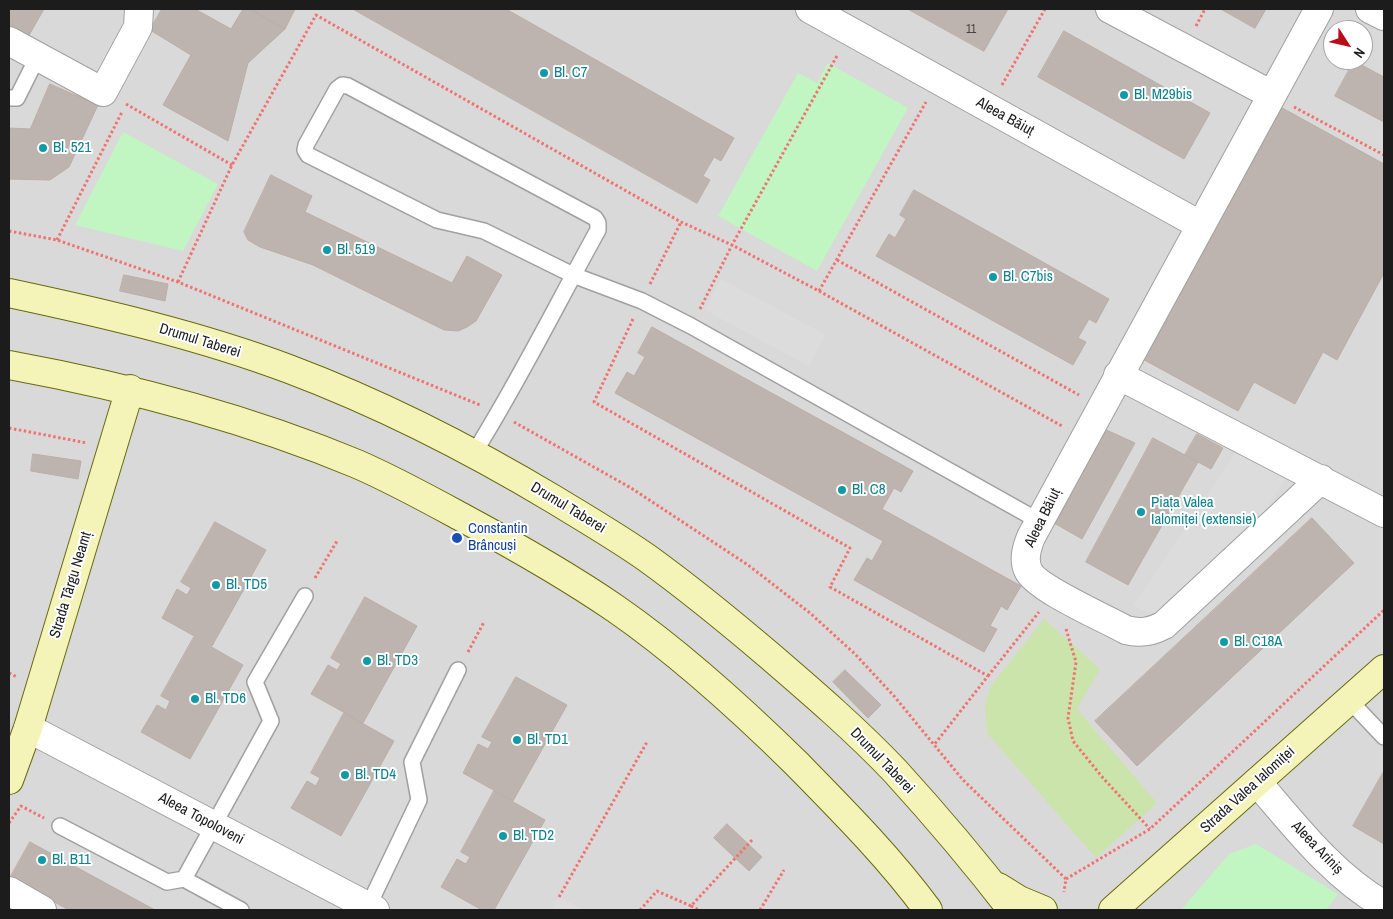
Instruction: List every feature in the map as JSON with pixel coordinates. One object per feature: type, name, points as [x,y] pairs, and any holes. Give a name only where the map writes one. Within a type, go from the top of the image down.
[{"type":"main road","name":"Drumul Taberei","points":[[9,293],[154,327],[221,346],[281,366],[381,407],[474,454],[522,480],[610,534],[647,558],[718,612],[810,690],[893,770],[1012,910]]},
{"type":"main road","points":[[9,365],[130,389],[199,408],[261,429],[359,465],[503,539],[617,610],[693,668],[774,742],[848,815],[928,910]]},
{"type":"main road","name":"Strada Târgu Neamț","points":[[9,780],[28,728],[114,448],[130,389]]},
{"type":"main road","name":"Strada Valea Ialomiței","points":[[1111,909],[1384,669]]},
{"type":"main road","points":[[990,882],[1019,900],[1053,902]]},
{"type":"street","points":[[9,41],[115,98],[138,28],[139,9]]},
{"type":"street","name":"Aleea Băiuț","points":[[810,9],[1200,225]]},
{"type":"street","points":[[1110,9],[1272,95]]},
{"type":"street","name":"Aleea Băiuț","points":[[1055,592],[1038,582],[1028,572],[1027,548],[1039,521],[1319,9]]},
{"type":"street","points":[[1370,9],[1384,16]]},
{"type":"street","points":[[1118,375],[1384,513]]},
{"type":"street","points":[[1055,592],[1126,630],[1136,632],[1156,630],[1164,625],[1321,479]]},
{"type":"street","name":"Aleea Topoloveni","points":[[28,728],[371,909]]},
{"type":"street","name":"Aleea Ariniș","points":[[1257,782],[1336,869],[1355,886],[1384,905]]},
{"type":"street","points":[[9,891],[42,910]]},
{"type":"lane","points":[[9,98],[17,98],[38,56]]},
{"type":"lane","points":[[474,454],[499,413],[573,275],[598,230],[598,223],[594,218],[348,86],[342,85],[337,89],[306,145],[305,150],[308,155],[437,220],[484,231],[573,275],[642,301],[691,326],[1039,521]]},
{"type":"lane","points":[[184,879],[271,722],[255,682],[305,596]]},
{"type":"lane","points":[[371,909],[419,800],[412,762],[458,670]]},
{"type":"lane","points":[[1350,700],[1384,737]]},
{"type":"lane","points":[[60,826],[166,882],[184,879],[241,910]]},
{"type":"path","points":[[989,108],[1045,9]]},
{"type":"path","points":[[691,326],[732,245],[851,31]]},
{"type":"path","points":[[820,291],[938,80]]},
{"type":"path","points":[[1272,95],[1384,155]]},
{"type":"path","points":[[57,240],[115,98],[232,166]]},
{"type":"path","points":[[988,676],[830,586],[850,548],[594,402],[681,222],[732,245],[820,291],[1084,438]]},
{"type":"path","points":[[9,231],[57,240],[178,282],[499,413],[631,488],[748,565],[810,613],[855,654],[894,696],[963,780],[1066,879]]},
{"type":"path","points":[[837,260],[1100,407]]},
{"type":"path","points":[[9,428],[114,448]]},
{"type":"path","points":[[305,596],[337,541]]},
{"type":"path","points":[[934,745],[1055,592]]},
{"type":"path","points":[[1055,592],[1076,662],[1068,718],[1073,741],[1103,778],[1150,829]]},
{"type":"path","points":[[1053,902],[1066,879],[1150,829],[1384,610]]},
{"type":"path","points":[[458,670],[484,622]]},
{"type":"path","points":[[559,897],[647,742]]},
{"type":"path","points":[[9,823],[21,806],[60,826]]},
{"type":"path","points":[[691,906],[752,840]]},
{"type":"path","points":[[760,910],[784,870]]},
{"type":"path","points":[[640,910],[657,891],[699,910]]},
{"type":"shaded area","points":[[9,9],[1384,9],[1384,910],[9,910]]},
{"type":"shaded area","points":[[721,279],[826,335],[809,366],[705,310]]},
{"type":"shaded area","points":[[1244,440],[1295,466],[1222,572],[1169,621],[1133,606]]},
{"type":"shaded area","points":[[559,897],[584,910],[552,910]]},
{"type":"green space","points":[[828,63],[908,108],[817,271],[718,216],[798,73],[817,83]]},
{"type":"green space","points":[[123,132],[218,184],[183,251],[75,225]]},
{"type":"green space","points":[[1044,619],[1100,669],[1077,709],[1157,803],[1096,858],[987,733],[985,706],[990,687]]},
{"type":"green space","points":[[1256,844],[1338,894],[1326,910],[1181,910],[1229,854]]},
{"type":"building","points":[[9,9],[44,9],[28,37],[9,25]]},
{"type":"building","points":[[162,9],[195,9],[231,29],[243,9],[250,9],[285,29],[248,63],[228,141],[163,105],[191,55],[150,30]]},
{"type":"building","points":[[250,9],[295,9],[285,29]]},
{"type":"building","name":"Bl. C7","points":[[353,9],[506,9],[734,138],[721,161],[714,157],[703,176],[710,180],[697,203]]},
{"type":"building","points":[[908,9],[1008,9],[984,51]]},
{"type":"building","points":[[1221,9],[1266,9],[1255,28]]},
{"type":"building","name":"Bl. M29bis","points":[[1064,31],[1210,113],[1184,159],[1038,77]]},
{"type":"building","points":[[1349,70],[1371,70],[1384,77],[1384,122],[1335,96]]},
{"type":"building","name":"Bl. 521","points":[[50,84],[98,105],[69,167],[50,180],[9,179],[9,128],[30,129]]},
{"type":"building","points":[[1275,104],[1384,164],[1384,273],[1337,360],[1323,352],[1295,404],[1254,382],[1238,411],[1137,356]]},
{"type":"building","name":"Bl. 519","points":[[271,175],[312,196],[305,212],[452,283],[467,256],[502,275],[476,321],[458,331],[444,330],[313,265],[260,247],[248,240],[244,232]]},
{"type":"building","name":"Bl. C7bis","points":[[914,190],[1109,299],[1096,323],[1089,319],[1078,338],[1086,342],[1073,365],[876,256],[889,234],[895,238],[906,219],[900,215]]},
{"type":"building","points":[[124,275],[168,284],[165,301],[120,291]]},
{"type":"building","name":"Bl. C8","points":[[652,327],[913,471],[901,492],[894,488],[882,509],[1021,586],[1007,610],[1001,606],[990,626],[997,629],[984,652],[854,580],[867,558],[872,561],[883,541],[615,393],[627,372],[634,376],[645,357],[638,353]]},
{"type":"building","points":[[1102,428],[1135,443],[1082,539],[1054,523]]},
{"type":"building","points":[[1197,434],[1223,448],[1211,469],[1185,455]]},
{"type":"building","name":"Piața Valea Ialomiței (extensie)","points":[[1153,438],[1198,462],[1128,585],[1086,562]]},
{"type":"building","points":[[33,454],[81,461],[78,479],[31,471]]},
{"type":"building","name":"Bl. C18A","points":[[1312,518],[1354,563],[1137,766],[1095,721]]},
{"type":"building","name":"Bl. TD5","points":[[215,522],[266,550],[212,646],[162,618],[177,589],[187,595],[191,588],[181,582]]},
{"type":"building","name":"Bl. TD3","points":[[365,597],[417,626],[363,723],[311,694],[328,665],[337,670],[341,664],[331,658]]},
{"type":"building","name":"Bl. TD6","points":[[194,637],[243,665],[190,759],[141,732],[157,705],[166,710],[170,701],[161,696]]},
{"type":"building","points":[[845,670],[881,705],[868,718],[833,682]]},
{"type":"building","name":"Bl. TD1","points":[[516,677],[567,705],[513,801],[463,773],[478,744],[488,749],[492,742],[482,737]]},
{"type":"building","name":"Bl. TD4","points":[[344,713],[394,741],[341,836],[291,808],[307,781],[316,786],[320,778],[311,773]]},
{"type":"building","points":[[1384,774],[1384,844],[1353,826]]},
{"type":"building","name":"Bl. TD2","points":[[494,791],[545,820],[494,910],[482,910],[441,887],[457,859],[466,864],[470,857],[461,852]]},
{"type":"building","points":[[727,824],[762,857],[749,871],[714,838]]},
{"type":"building","name":"Bl. B11","points":[[30,842],[155,910],[69,910],[10,878]]},
{"type":"place","name":"Bl. C7","points":[[544,73]]},
{"type":"place","name":"Bl. M29bis","points":[[1124,95]]},
{"type":"place","name":"Bl. 521","points":[[43,148]]},
{"type":"place","name":"Bl. 519","points":[[327,250]]},
{"type":"place","name":"Bl. C7bis","points":[[993,277]]},
{"type":"place","name":"Bl. C8","points":[[842,490]]},
{"type":"place","name":"Piața Valea Ialomiței (extensie)","points":[[1141,512]]},
{"type":"place","name":"Constantin Brâncuși","points":[[457,538]]},
{"type":"place","name":"Bl. TD5","points":[[216,585]]},
{"type":"place","name":"Bl. C18A","points":[[1224,642]]},
{"type":"place","name":"Bl. TD3","points":[[367,661]]},
{"type":"place","name":"Bl. TD6","points":[[195,699]]},
{"type":"place","name":"Bl. TD1","points":[[517,740]]},
{"type":"place","name":"Bl. TD4","points":[[345,775]]},
{"type":"place","name":"Bl. TD2","points":[[503,836]]},
{"type":"place","name":"Bl. B11","points":[[42,860]]}]
